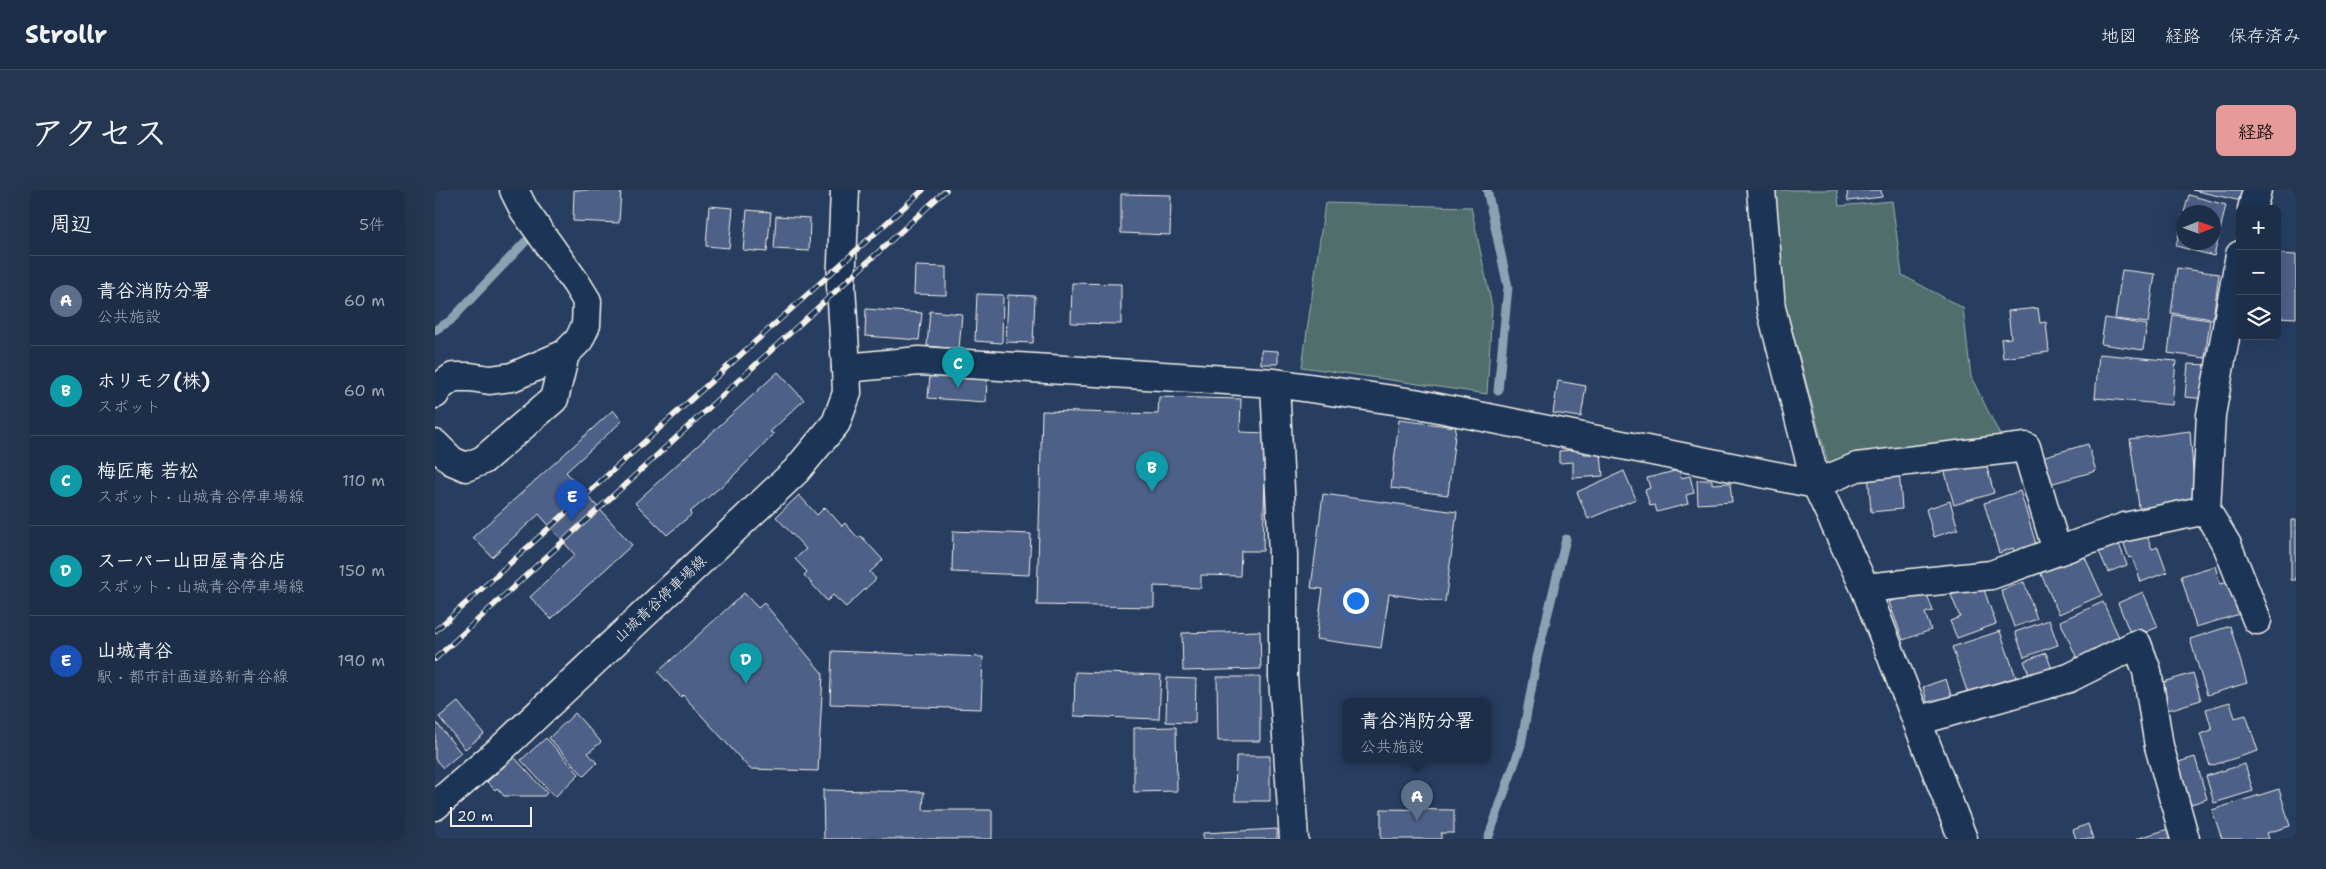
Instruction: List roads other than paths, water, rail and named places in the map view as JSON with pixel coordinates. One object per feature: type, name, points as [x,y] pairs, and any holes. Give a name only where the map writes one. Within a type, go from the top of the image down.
[{"type":"street","points":[[435,394],[438,388],[453,377],[490,380],[512,377],[565,354],[579,340],[587,325],[587,301],[524,210],[514,190]]},
{"type":"street","name":"山城青谷停車場線","points":[[435,806],[500,750],[796,471],[836,422],[847,393],[841,286],[845,190]]},
{"type":"street","points":[[1761,190],[1771,308],[1816,484],[1865,588],[1963,839]]},
{"type":"street","points":[[2253,205],[2257,190]]},
{"type":"street","points":[[2236,277],[2211,415],[2206,510],[2227,545],[2257,620]]},
{"type":"street","points":[[435,444],[452,461],[466,467],[483,460],[554,399],[565,354]]},
{"type":"street","points":[[846,368],[919,360],[1275,383],[1414,403],[1816,484],[1857,467],[2026,446],[2057,551]]},
{"type":"street","points":[[1275,383],[1283,555],[1283,677],[1295,839]]},
{"type":"street","points":[[1865,588],[1991,575],[2125,527],[2206,510]]},
{"type":"street","points":[[1917,721],[2069,678],[2137,644],[2147,671],[2159,746],[2185,839]]},
{"type":"waterway","points":[[1487,190],[1508,287],[1498,391]]},
{"type":"waterway","points":[[435,330],[450,321],[525,242]]},
{"type":"waterway","points":[[1488,839],[1521,745],[1537,658],[1566,539]]},
{"type":"railway","points":[[435,631],[923,190]]},
{"type":"railway","points":[[435,659],[946,190]]},
{"type":"place","name":"梅匠庵 若松","points":[[958,388]]},
{"type":"place","name":"ホリモク(株)","points":[[1152,492]]},
{"type":"place","name":"山城青谷","points":[[572,521]]},
{"type":"place","name":"スーパー山田屋青谷店","points":[[746,684]]},
{"type":"place","name":"青谷消防分署","points":[[1417,821]]}]
